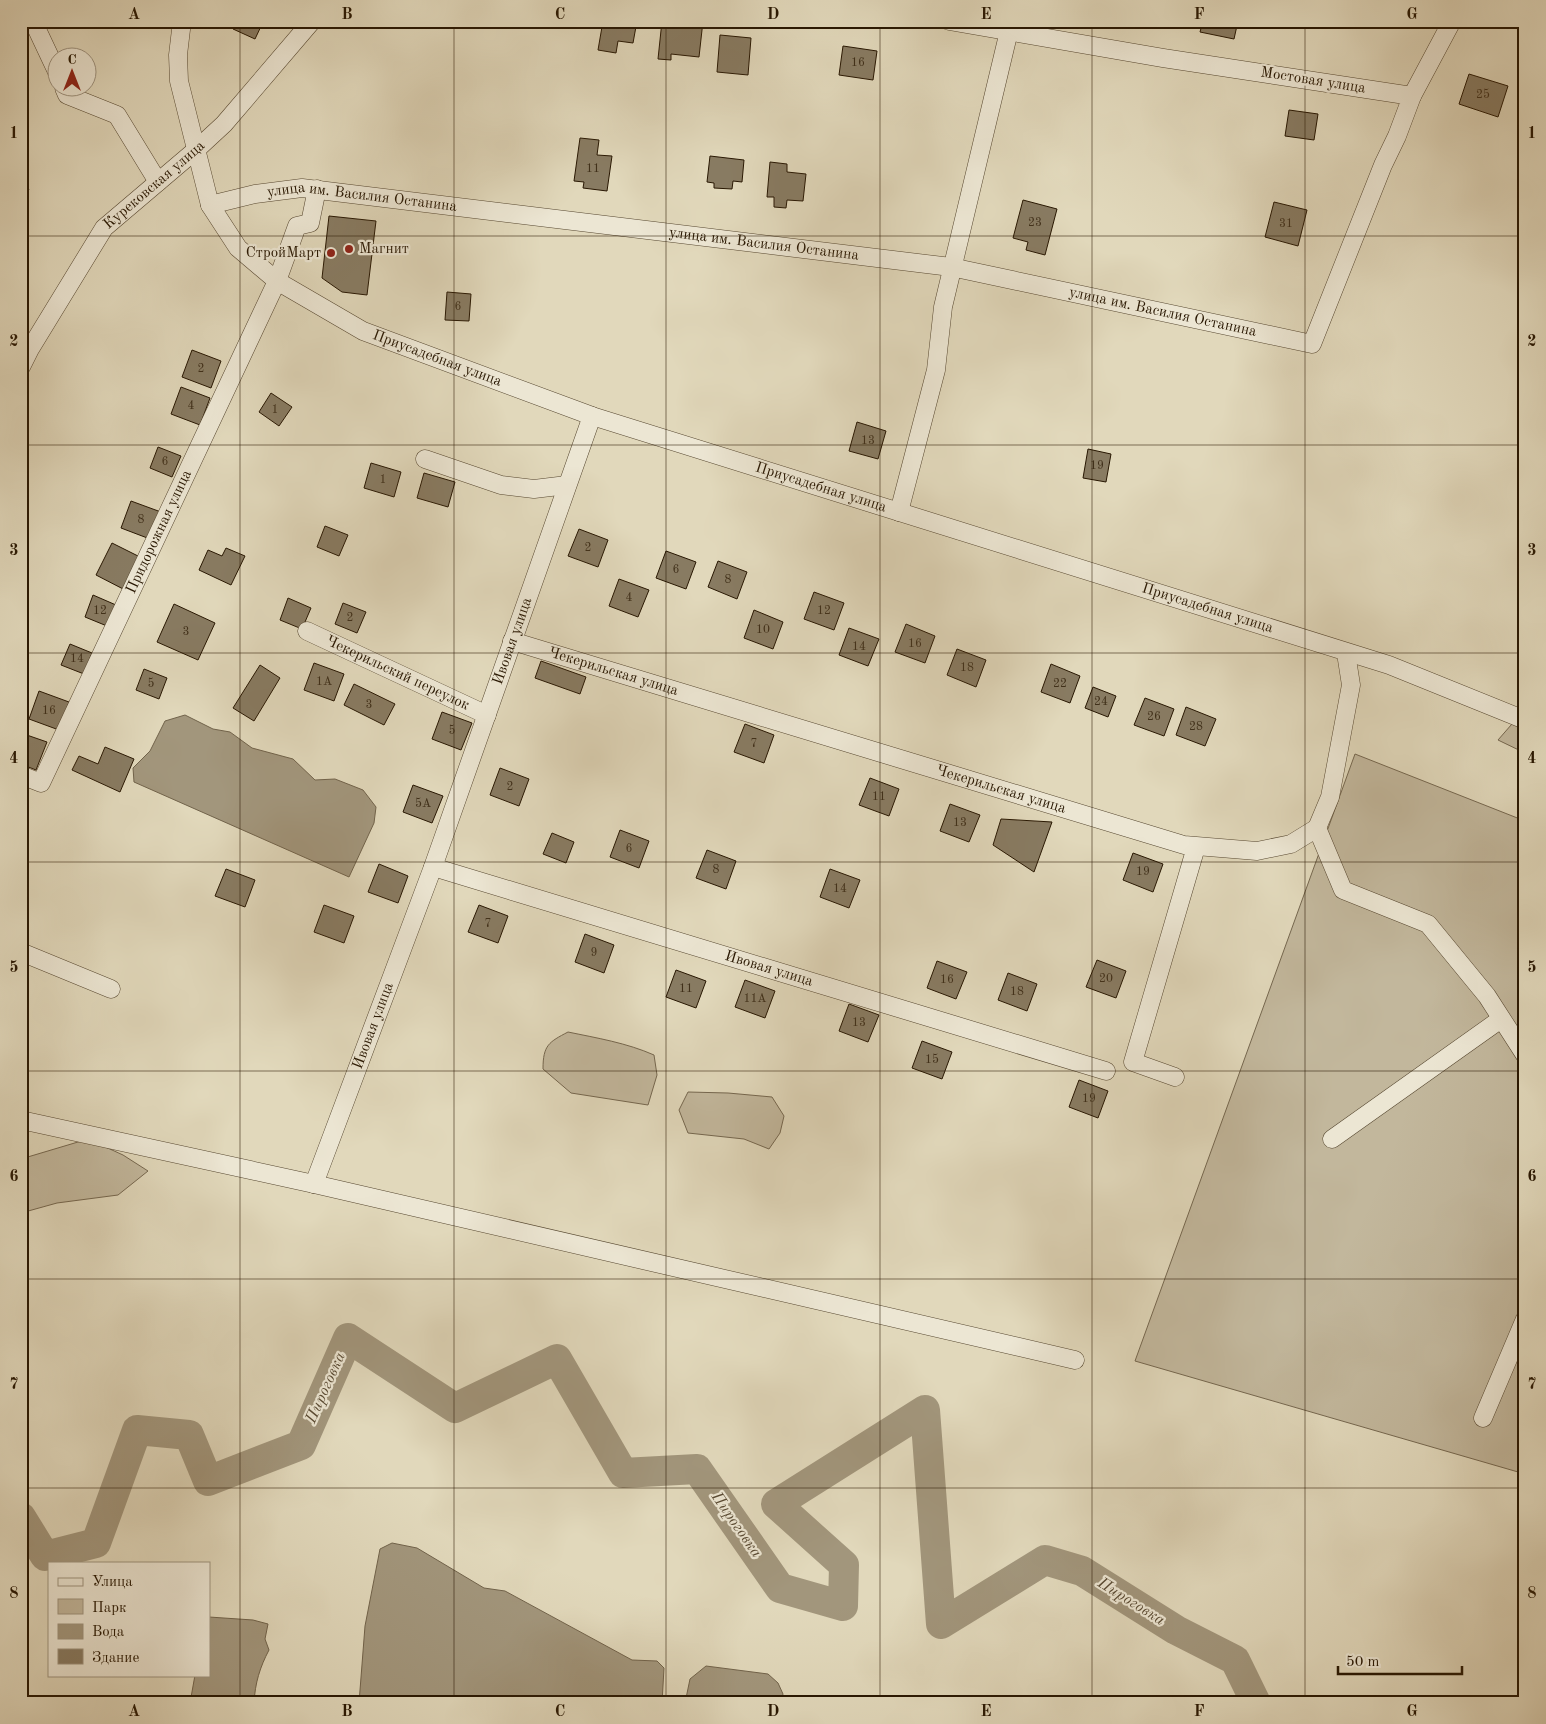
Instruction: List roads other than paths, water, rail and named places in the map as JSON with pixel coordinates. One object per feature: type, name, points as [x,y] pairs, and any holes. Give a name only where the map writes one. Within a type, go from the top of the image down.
[{"type":"street","points":[[33,21],[48,53]]},
{"type":"street","name":"Приусадебная улица","points":[[182,21],[178,55],[179,81],[210,205],[238,248],[277,281],[363,331],[592,416],[1389,665],[1525,720]]},
{"type":"street","name":"Курековская улица","points":[[21,367],[30,349],[104,228],[224,124],[312,21]]},
{"type":"street","name":"Мостовая улица","points":[[950,21],[1163,58],[1412,96]]},
{"type":"street","points":[[1412,96],[1452,21]]},
{"type":"street","points":[[899,512],[936,370],[942,308],[1009,31]]},
{"type":"street","name":"улица им. Василия Останина","points":[[210,205],[255,194],[302,188],[317,189],[951,267],[1312,344],[1412,96]]},
{"type":"street","points":[[75,98],[117,115],[158,182]]},
{"type":"street","name":"Придорожная улица","points":[[21,774],[41,783],[277,281],[297,226],[310,223],[317,189]]},
{"type":"street","name":"Ивовая улица","points":[[314,1184],[433,867],[592,416]]},
{"type":"street","points":[[424,459],[501,485],[534,489],[567,485]]},
{"type":"street","name":"Чекерильский переулок","points":[[308,632],[487,715]]},
{"type":"street","name":"Чекерильская улица","points":[[512,641],[1184,846],[1257,851],[1291,844],[1317,828]]},
{"type":"street","points":[[1346,653],[1351,685],[1330,797],[1317,828],[1343,890],[1428,924],[1487,996],[1525,1056]]},
{"type":"street","points":[[1175,1077],[1133,1062],[1196,847]]},
{"type":"street","name":"Ивовая улица","points":[[433,867],[1106,1071]]},
{"type":"street","points":[[21,952],[111,989]]},
{"type":"street","points":[[1332,1139],[1502,1019]]},
{"type":"street","points":[[21,1120],[314,1184],[1075,1360]]},
{"type":"street","points":[[1483,1418],[1525,1319]]},
{"type":"water","points":[[185,715],[213,729],[230,732],[252,748],[293,759],[315,780],[335,779],[363,790],[376,807],[374,823],[349,877],[134,782],[133,768],[150,751],[165,721]]},
{"type":"water","points":[[392,1543],[417,1548],[484,1588],[505,1591],[632,1660],[657,1661],[664,1668],[662,1703],[359,1703],[365,1626],[380,1549]]},
{"type":"water","points":[[210,1617],[253,1620],[268,1624],[265,1639],[269,1650],[258,1675],[254,1703],[190,1703],[195,1676],[210,1676]]},
{"type":"water","points":[[706,1666],[768,1674],[778,1683],[783,1694],[781,1703],[685,1703],[690,1679]]},
{"type":"waterway","name":"Пироговка","points":[[21,1517],[45,1556],[96,1543],[137,1430],[189,1435],[208,1481],[301,1445],[348,1338],[455,1408],[557,1359],[623,1473],[697,1469],[780,1588],[843,1606],[844,1565],[776,1504],[925,1410],[941,1624],[1045,1560],[1082,1571],[1176,1630],[1235,1660],[1256,1703]]},
{"type":"place","name":"Магнит","points":[[349,249]]},
{"type":"place","name":"СтройМарт","points":[[331,253]]}]
